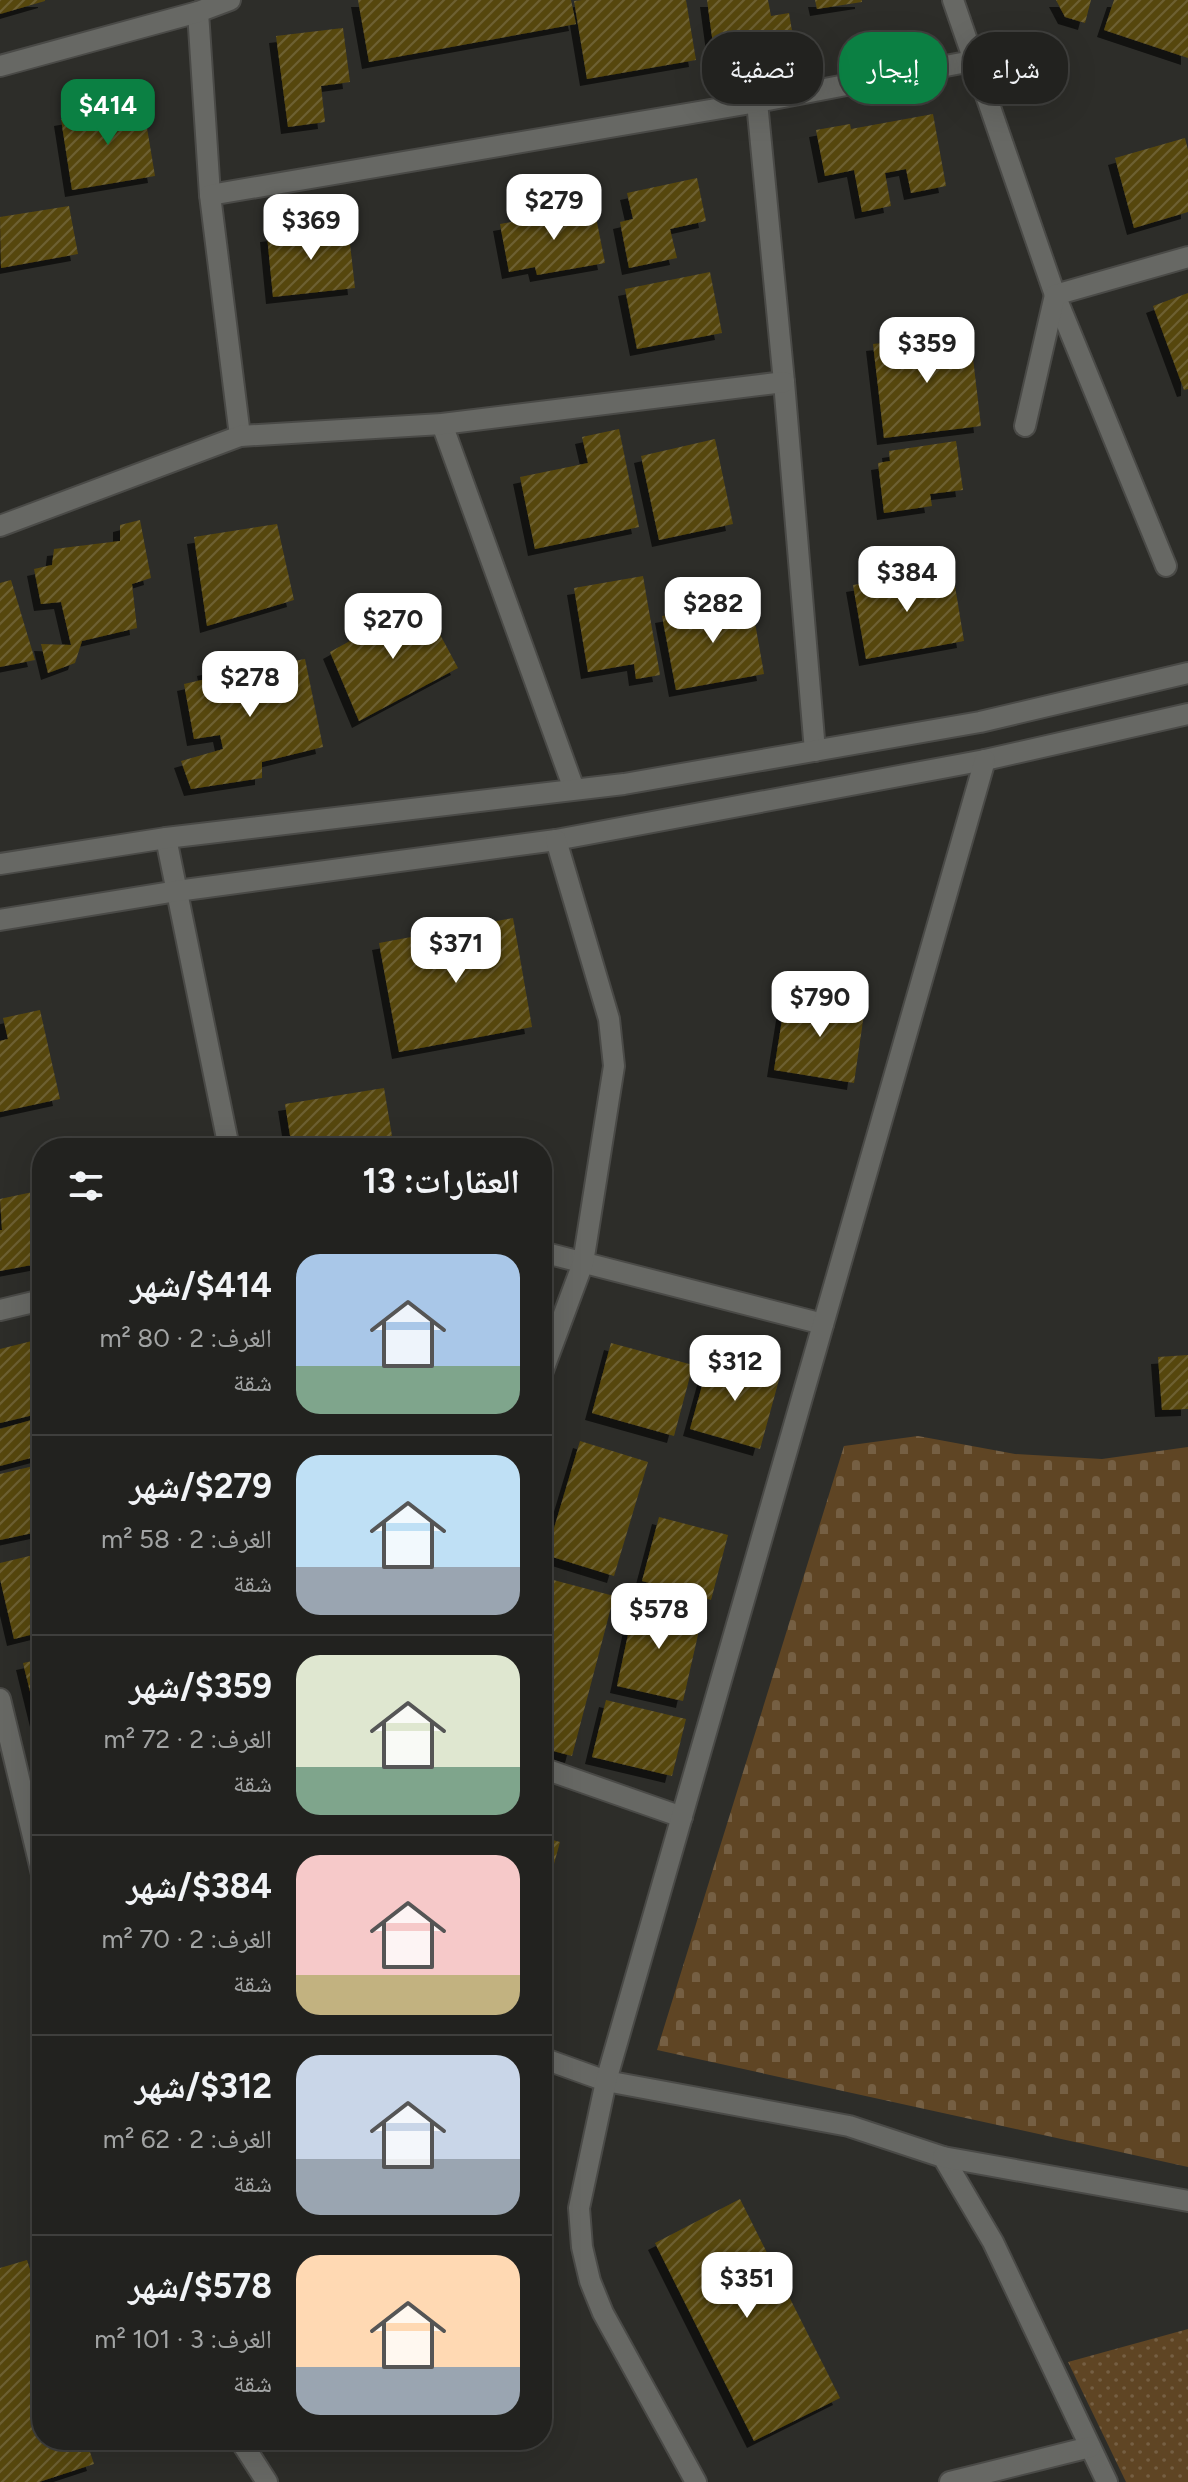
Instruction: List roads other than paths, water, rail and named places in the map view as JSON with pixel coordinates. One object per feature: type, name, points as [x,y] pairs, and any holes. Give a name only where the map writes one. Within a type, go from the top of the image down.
[{"type":"street","points":[[0,66],[198,12],[230,0]]},
{"type":"street","points":[[953,0],[963,32]]},
{"type":"street","points":[[198,12],[210,195],[240,436]]},
{"type":"street","points":[[823,89],[963,63]]},
{"type":"street","points":[[210,195],[745,104]]},
{"type":"street","points":[[757,104],[815,751]]},
{"type":"street","points":[[987,104],[1055,295],[1166,566]]},
{"type":"street","points":[[1055,295],[1188,257]]},
{"type":"street","points":[[1025,426],[1055,295]]},
{"type":"street","points":[[0,526],[240,436],[442,424],[784,382]]},
{"type":"street","points":[[442,424],[574,789]]},
{"type":"street","points":[[0,864],[166,838],[624,784],[980,722],[1188,673]]},
{"type":"street","points":[[0,920],[177,891],[556,840],[985,760],[1188,714]]},
{"type":"street","points":[[696,2482],[603,2313],[590,2281],[582,2247],[579,2208],[606,2081],[985,760]]},
{"type":"street","points":[[166,838],[227,1138]]},
{"type":"street","points":[[552,1346],[583,1263],[614,1066],[609,1019],[556,840]]},
{"type":"street","points":[[552,1255],[823,1324]]},
{"type":"street","points":[[0,1310],[32,1302]]},
{"type":"street","points":[[0,1699],[32,1832]]},
{"type":"street","points":[[552,1772],[682,1817]]},
{"type":"street","points":[[552,2062],[606,2081],[849,2126],[943,2157],[1188,2201]]},
{"type":"street","points":[[943,2157],[993,2242],[1107,2482]]},
{"type":"street","points":[[950,2482],[1090,2447]]},
{"type":"street","points":[[246,2450],[267,2482]]}]
